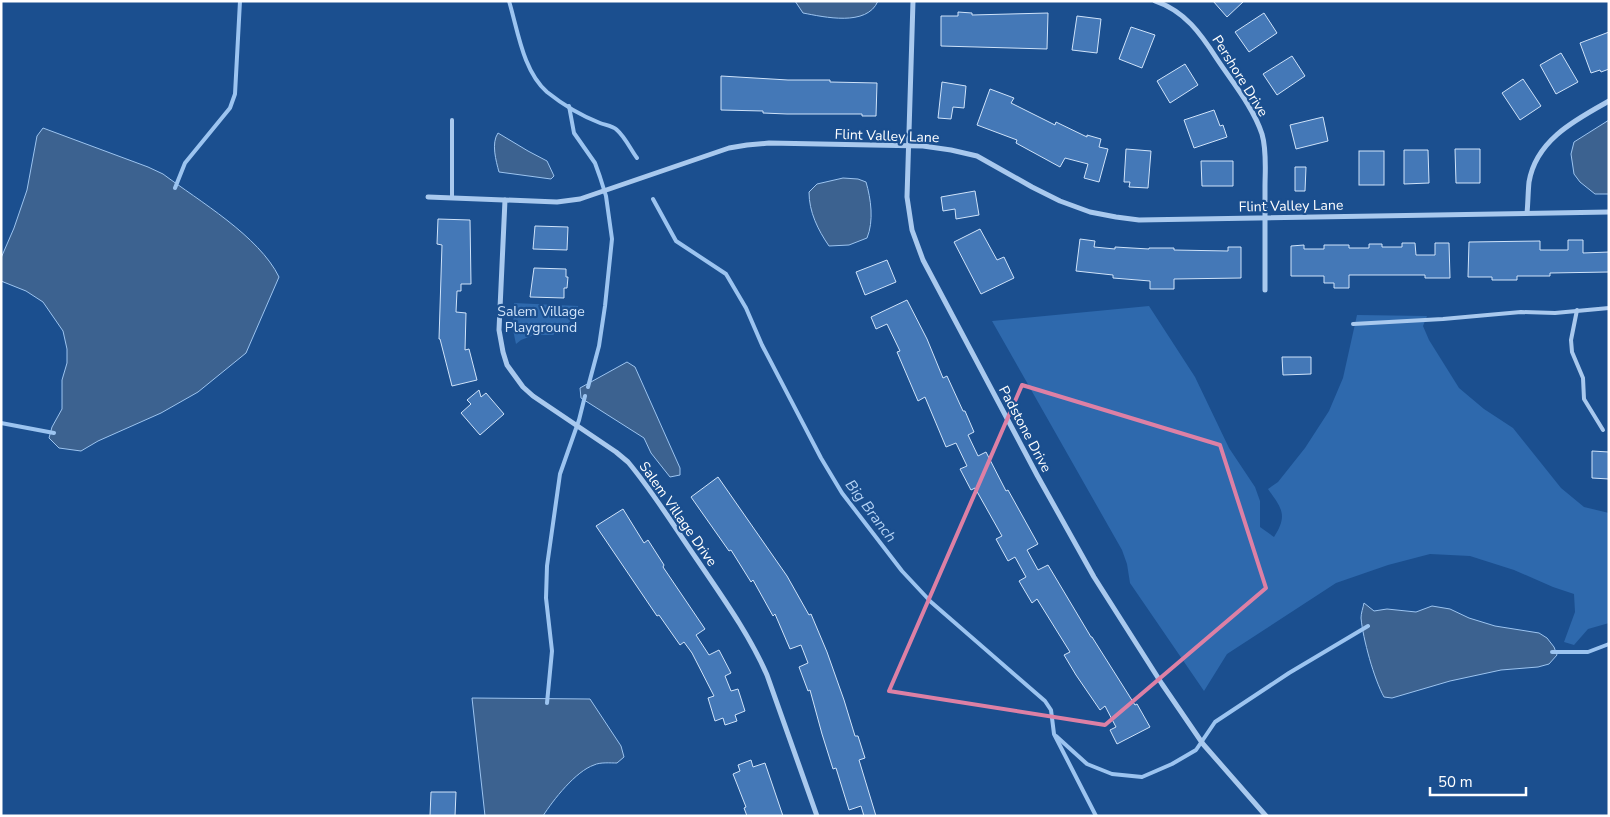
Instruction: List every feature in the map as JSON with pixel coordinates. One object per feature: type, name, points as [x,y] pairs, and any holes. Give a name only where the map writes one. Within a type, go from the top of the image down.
[{"type":"street","name":"Padstone Drive","points":[[913,1],[908,146],[909,214],[917,245],[1037,475],[1094,577],[1162,684],[1203,744],[1266,816]]},
{"type":"street","name":"Pershore Drive","points":[[1155,1],[1177,12],[1192,24],[1204,38],[1257,122],[1262,137],[1264,159],[1266,290]]},
{"type":"street","points":[[1527,213],[1529,180],[1535,163],[1544,148],[1567,125],[1609,101]]},
{"type":"street","name":"Flint Valley Lane","points":[[428,197],[557,202],[580,199],[729,148],[769,143],[908,146],[950,150],[977,156],[1060,201],[1090,212],[1139,220],[1609,212]]},
{"type":"street","name":"Salem Village Drive","points":[[505,200],[499,330],[507,364],[533,396],[628,462],[659,504],[744,630],[759,657],[817,816]]},
{"type":"lane","points":[[452,120],[452,198]]},
{"type":"lane","points":[[1353,324],[1609,308]]},
{"type":"lane","points":[[1577,310],[1571,340],[1572,352],[1583,378],[1584,399],[1602,430]]},
{"type":"highlighted area","points":[[1022,385],[1220,445],[1266,588],[1105,725],[889,691]]},
{"type":"green space","name":"Salem Village Playground","points":[[514,303],[578,306],[577,316],[553,335],[534,335],[516,344],[513,330]]},
{"type":"green space","points":[[1149,306],[1195,377],[1229,448],[1255,487],[1260,501],[1260,527],[1274,537],[1281,523],[1282,512],[1268,489],[1278,482],[1305,448],[1329,411],[1343,378],[1357,315],[1427,316],[1423,326],[1429,340],[1459,388],[1484,409],[1513,428],[1561,488],[1584,507],[1609,513],[1609,623],[1588,629],[1574,645],[1564,642],[1575,612],[1574,594],[1514,570],[1470,556],[1430,554],[1388,565],[1336,583],[1227,654],[1204,691],[1130,583],[1127,564],[1122,550],[992,321]]},
{"type":"shaded area","points":[[795,1],[878,1],[865,14],[855,17],[833,18],[803,13]]},
{"type":"shaded area","points":[[1609,120],[1609,194],[1595,194],[1580,182],[1574,174],[1571,154],[1574,142]]},
{"type":"shaded area","points":[[43,128],[163,174],[227,220],[258,247],[279,277],[246,353],[198,392],[161,413],[98,441],[81,451],[59,448],[49,438],[52,427],[62,409],[62,380],[67,363],[67,349],[63,331],[43,302],[26,291],[1,281],[1,258],[27,190],[37,136]]},
{"type":"shaded area","points":[[498,133],[547,161],[554,176],[551,179],[499,172],[494,147]]},
{"type":"shaded area","points":[[843,178],[858,179],[866,182],[871,210],[871,224],[867,238],[849,245],[829,246],[815,220],[809,192],[817,184]]},
{"type":"shaded area","points":[[627,362],[635,367],[680,468],[680,475],[670,477],[651,453],[644,438],[581,398],[580,388]]},
{"type":"shaded area","points":[[1364,603],[1374,611],[1387,609],[1416,612],[1432,606],[1450,609],[1469,618],[1495,626],[1539,633],[1547,638],[1557,655],[1549,664],[1538,667],[1501,670],[1450,681],[1392,698],[1384,697],[1373,670],[1364,637],[1361,618]]},
{"type":"shaded area","points":[[472,698],[590,699],[621,746],[624,757],[617,763],[596,764],[580,773],[559,794],[543,816],[485,816]]},
{"type":"building","points":[[1213,1],[1244,1],[1227,17]]},
{"type":"building","points":[[958,12],[972,13],[972,15],[1048,13],[1047,49],[941,46],[941,16],[958,16]]},
{"type":"building","points":[[1264,13],[1277,33],[1249,52],[1235,32]]},
{"type":"building","points":[[1077,16],[1101,19],[1097,53],[1072,50]]},
{"type":"building","points":[[1131,27],[1155,35],[1142,68],[1119,59]]},
{"type":"building","points":[[1609,32],[1609,69],[1591,73],[1580,43]]},
{"type":"building","points":[[1561,53],[1578,82],[1556,94],[1540,65]]},
{"type":"building","points":[[1292,56],[1305,76],[1277,95],[1263,74]]},
{"type":"building","points":[[1185,64],[1198,85],[1170,103],[1157,81]]},
{"type":"building","points":[[721,76],[877,83],[876,116],[721,110]]},
{"type":"building","points":[[1523,79],[1541,106],[1520,120],[1502,93]]},
{"type":"building","points":[[942,82],[966,86],[964,108],[953,107],[951,119],[938,118]]},
{"type":"building","points":[[990,89],[1014,98],[1011,103],[1055,125],[1056,122],[1087,137],[1087,135],[1101,139],[1099,147],[1108,149],[1099,182],[1084,178],[1088,164],[1065,158],[1060,167],[1016,143],[1017,140],[977,125]]},
{"type":"building","points":[[1214,110],[1220,126],[1223,125],[1227,137],[1194,148],[1184,120]]},
{"type":"building","points":[[1323,117],[1328,141],[1296,149],[1290,125]]},
{"type":"building","points":[[1126,149],[1151,151],[1148,188],[1129,187],[1130,182],[1124,182]]},
{"type":"building","points":[[1455,149],[1480,149],[1480,183],[1456,183]]},
{"type":"building","points":[[1404,150],[1428,150],[1429,183],[1404,184]]},
{"type":"building","points":[[1359,151],[1384,151],[1384,185],[1359,185]]},
{"type":"building","points":[[1201,161],[1233,161],[1233,186],[1202,186]]},
{"type":"building","points":[[1295,167],[1306,167],[1305,191],[1295,191]]},
{"type":"building","points":[[975,191],[979,215],[956,219],[955,209],[943,211],[941,197]]},
{"type":"building","points":[[438,219],[470,220],[471,284],[461,284],[461,291],[457,291],[456,312],[466,313],[465,350],[469,349],[477,380],[452,386],[439,339],[442,245],[437,244]]},
{"type":"building","points":[[535,226],[568,227],[567,250],[533,249]]},
{"type":"building","points":[[980,229],[997,260],[1004,257],[1014,278],[981,294],[954,242]]},
{"type":"building","points":[[1080,239],[1095,241],[1094,247],[1115,249],[1115,247],[1174,248],[1174,250],[1228,251],[1228,247],[1241,247],[1241,278],[1174,279],[1174,289],[1150,289],[1150,281],[1113,278],[1113,275],[1076,271]]},
{"type":"building","points":[[1568,240],[1583,240],[1583,253],[1609,252],[1609,272],[1550,273],[1550,276],[1517,276],[1517,280],[1492,280],[1492,277],[1468,277],[1469,242],[1540,241],[1540,250],[1568,250]]},
{"type":"building","points":[[1402,243],[1415,243],[1416,255],[1435,255],[1435,243],[1449,243],[1450,278],[1425,278],[1425,275],[1349,275],[1349,288],[1334,288],[1334,283],[1324,283],[1324,276],[1291,276],[1291,246],[1304,245],[1304,249],[1324,249],[1324,245],[1349,245],[1349,248],[1369,248],[1369,244],[1382,244],[1382,247],[1402,247]]},
{"type":"building","points":[[887,260],[896,282],[865,295],[856,272]]},
{"type":"building","points":[[534,268],[566,269],[566,277],[568,277],[567,288],[564,288],[564,298],[530,297]]},
{"type":"building","points":[[907,300],[927,339],[943,378],[947,376],[963,411],[965,411],[974,432],[968,435],[978,456],[986,452],[1006,491],[1008,490],[1038,544],[1027,550],[1038,570],[1048,565],[1091,637],[1135,705],[1137,704],[1150,727],[1117,744],[1110,730],[1116,727],[1105,706],[1100,710],[1064,655],[1070,652],[1037,599],[1032,603],[1019,581],[1026,577],[1015,557],[1008,561],[996,539],[1002,536],[975,488],[971,490],[960,469],[967,466],[956,443],[946,447],[925,397],[918,401],[897,352],[900,351],[887,324],[876,329],[871,317]]},
{"type":"building","points":[[1282,357],[1311,357],[1311,374],[1283,375]]},
{"type":"building","points":[[479,390],[481,397],[486,393],[504,414],[480,435],[461,413],[471,404],[467,400]]},
{"type":"building","points":[[1592,451],[1609,452],[1609,479],[1592,478]]},
{"type":"building","points":[[718,477],[787,576],[809,615],[811,614],[827,652],[855,736],[858,736],[865,758],[859,760],[876,816],[864,816],[861,806],[849,810],[836,768],[833,769],[810,690],[808,691],[799,667],[808,663],[801,645],[790,649],[775,614],[773,616],[753,580],[751,582],[731,550],[729,551],[691,497]]},
{"type":"building","points":[[623,509],[644,543],[648,540],[664,565],[663,567],[705,629],[696,635],[709,655],[719,650],[731,673],[725,676],[731,691],[738,689],[745,711],[735,715],[737,721],[725,725],[723,718],[715,721],[708,698],[714,696],[692,653],[684,642],[680,645],[659,615],[657,616],[596,526]]},
{"type":"building","points":[[751,760],[753,767],[765,763],[783,816],[747,816],[744,808],[746,807],[733,774],[740,771],[738,765]]},
{"type":"building","points":[[431,792],[456,792],[455,816],[430,816]]},
{"type":"waterway","points":[[175,188],[185,163],[230,108],[235,94],[240,1]]},
{"type":"waterway","name":"Big Branch","points":[[509,1],[522,50],[532,73],[539,83],[547,92],[572,109],[615,129],[623,136],[637,158]]},
{"type":"waterway","points":[[569,106],[574,133],[595,163],[600,177],[606,196],[612,239],[599,346],[588,387]]},
{"type":"waterway","name":"Big Branch","points":[[653,199],[676,241],[726,274],[746,308],[762,345],[821,458],[842,493],[902,571],[931,602],[1045,701],[1051,710],[1054,734],[1096,816]]},
{"type":"waterway","points":[[547,703],[552,651],[546,598],[547,566],[560,474],[579,420],[585,396]]},
{"type":"waterway","points":[[1,423],[54,433]]},
{"type":"waterway","points":[[1056,736],[1087,764],[1112,774],[1142,777],[1172,764],[1196,750],[1215,722],[1289,673],[1368,626]]},
{"type":"waterway","points":[[1552,652],[1588,652],[1609,644]]}]
